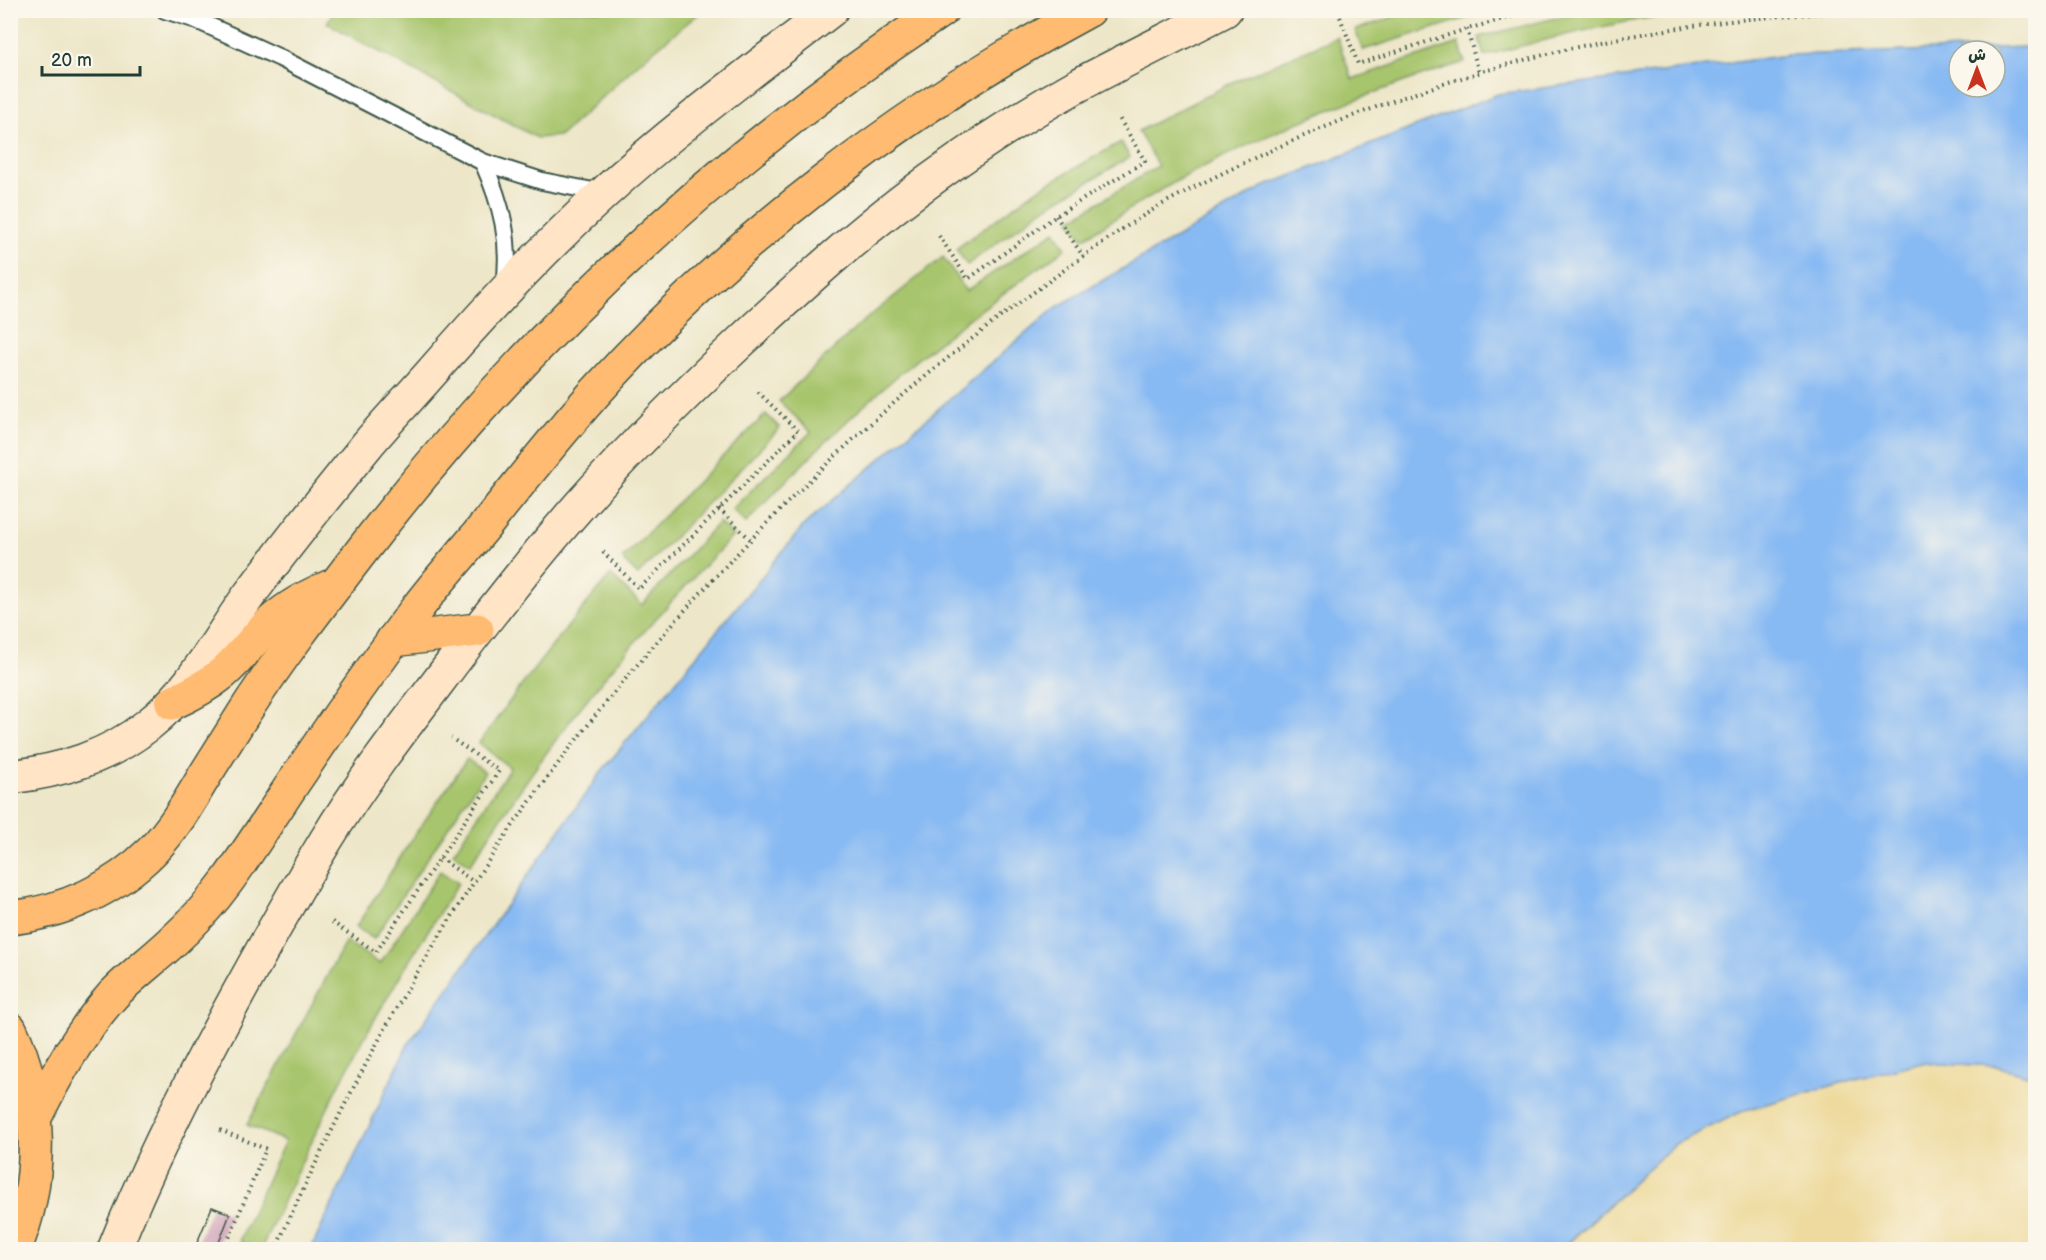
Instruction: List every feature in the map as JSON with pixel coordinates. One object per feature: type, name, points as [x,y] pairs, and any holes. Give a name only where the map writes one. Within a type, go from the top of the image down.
[{"type":"highway","points":[[10,918],[48,911],[104,889],[152,851],[190,804],[204,777],[246,711],[336,584],[400,501],[467,421],[538,344],[612,271],[689,201],[770,134],[853,71],[942,10]]},
{"type":"highway","points":[[34,1119],[69,1053],[91,1022],[115,993],[172,942],[227,882],[360,686],[419,606],[541,455],[654,331],[778,218],[844,166],[912,117],[983,71],[1089,10]]},
{"type":"highway","points":[[171,703],[208,685],[224,672],[281,614],[307,597],[336,584]]},
{"type":"highway","points":[[393,640],[477,630]]},
{"type":"highway","points":[[10,1029],[24,1063],[30,1091],[35,1152],[26,1215],[14,1250]]},
{"type":"street","points":[[10,777],[38,774],[97,757],[124,742],[149,724],[191,680],[249,596],[370,441],[504,290],[604,193],[733,86],[831,10]]},
{"type":"street","points":[[114,1250],[139,1187],[174,1113],[257,959],[321,848],[374,767],[477,630],[528,565],[637,442],[777,307],[880,218],[963,157],[1051,101],[1226,10]]},
{"type":"lane","points":[[165,10],[210,26],[280,58],[483,162],[542,181],[604,193]]},
{"type":"lane","points":[[483,162],[496,192],[505,223],[507,268],[504,290]]},
{"type":"path","points":[[1340,17],[1358,64],[1467,29],[1536,10]]},
{"type":"path","points":[[275,1250],[351,1091],[400,1001],[474,882],[571,746],[702,589],[750,539],[847,444],[923,376],[1004,313],[1083,256],[1156,208],[1240,165],[1380,105],[1538,56],[1618,38],[1699,25],[1781,16],[1907,10]]},
{"type":"path","points":[[1927,10],[2036,14]]},
{"type":"path","points":[[1467,29],[1479,73]]},
{"type":"path","points":[[939,236],[968,279],[1056,216],[1145,161],[1119,118]]},
{"type":"path","points":[[1056,216],[1083,256]]},
{"type":"path","points":[[603,552],[639,589],[798,431],[756,390]]},
{"type":"path","points":[[719,509],[750,539]]},
{"type":"path","points":[[332,922],[376,952],[499,771],[451,738]]},
{"type":"path","points":[[440,858],[474,882]]},
{"type":"path","points":[[220,1130],[266,1149],[225,1248],[233,1250]]},
{"type":"green space","points":[[1414,10],[1490,11],[1363,50],[1355,30]]},
{"type":"green space","points":[[334,11],[702,11],[643,59],[560,136],[537,138],[327,23]]},
{"type":"green space","points":[[1584,11],[1695,11],[1589,30],[1484,56],[1479,37]]},
{"type":"green space","points":[[1337,37],[1352,79],[1459,43],[1465,62],[1365,96],[1268,136],[1174,183],[1083,239],[1070,220],[1158,166],[1138,131],[1235,81]]},
{"type":"green space","points":[[1121,142],[1130,157],[1046,207],[967,265],[956,249],[1035,191]]},
{"type":"green space","points":[[1055,231],[1066,248],[958,327],[896,377],[819,448],[746,523],[732,509],[811,432],[779,401],[860,324],[943,257],[966,291]]},
{"type":"green space","points":[[766,414],[780,428],[638,575],[622,559]]},
{"type":"green space","points":[[719,522],[733,536],[661,613],[592,693],[529,778],[470,865],[453,853],[510,768],[479,743],[560,637],[611,575],[642,605]]},
{"type":"green space","points":[[467,759],[485,772],[374,939],[356,927],[410,842]]},
{"type":"green space","points":[[440,871],[458,883],[389,995],[350,1064],[261,1249],[239,1241],[285,1141],[247,1125],[346,941],[380,964]]},
{"type":"sand","points":[[1922,1062],[1996,1066],[2035,1077],[2035,1249],[1561,1250],[1675,1144],[1745,1110]]},
{"type":"water","points":[[2007,48],[2036,48],[2035,1077],[1996,1066],[1922,1062],[1745,1110],[1675,1144],[1561,1249],[311,1249],[407,1046],[601,772],[805,524],[1055,308],[1263,187],[1498,94],[1788,55],[1947,50],[1947,99],[2007,99]]},
{"type":"building","points":[[212,1207],[230,1214],[216,1250],[194,1250]]}]
